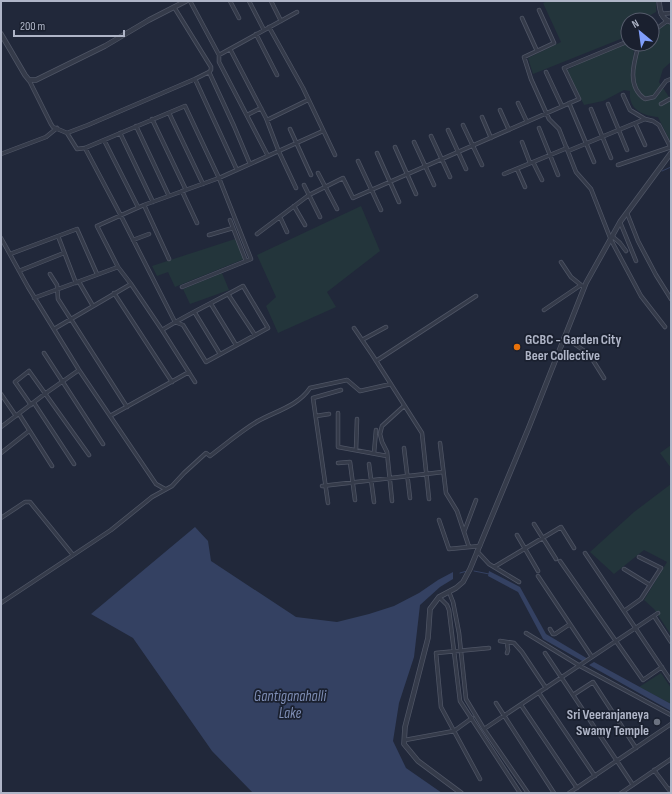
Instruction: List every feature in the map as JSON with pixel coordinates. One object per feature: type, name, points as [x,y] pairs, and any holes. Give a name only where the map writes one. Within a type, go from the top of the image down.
[{"type":"street","points":[[29,80],[36,80],[105,46],[186,1]]},
{"type":"street","points":[[190,1],[220,55],[219,62],[268,156]]},
{"type":"street","points":[[230,1],[239,18]]},
{"type":"street","points":[[249,1],[264,30]]},
{"type":"street","points":[[270,1],[281,21]]},
{"type":"street","points":[[660,1],[661,14],[670,22],[660,28]]},
{"type":"street","points":[[67,133],[195,79],[211,70],[211,67],[174,7]]},
{"type":"street","points":[[539,10],[554,43],[524,57],[531,79],[549,119],[559,129],[576,172],[591,189],[612,238],[641,296],[665,327]]},
{"type":"street","points":[[220,55],[297,12]]},
{"type":"street","points":[[661,14],[671,13]]},
{"type":"street","points":[[522,18],[537,51]]},
{"type":"street","points":[[269,27],[308,100],[335,155]]},
{"type":"street","points":[[1,34],[29,80],[51,124],[53,127],[67,133],[77,149],[85,148],[185,106],[219,178],[251,259],[182,287]]},
{"type":"street","points":[[256,34],[277,76]]},
{"type":"street","points":[[257,234],[309,195],[343,178],[353,198],[579,99],[564,68],[620,45]]},
{"type":"street","points":[[230,49],[267,120],[279,152],[296,188]]},
{"type":"street","points":[[637,52],[633,74],[634,86],[638,95],[645,99],[654,97],[666,81],[671,79]]},
{"type":"street","points":[[209,72],[250,164]]},
{"type":"street","points":[[546,72],[562,106]]},
{"type":"street","points":[[195,79],[236,170]]},
{"type":"street","points":[[618,165],[671,148],[659,125],[630,110],[623,95]]},
{"type":"street","points":[[660,104],[671,99]]},
{"type":"street","points":[[267,120],[308,100]]},
{"type":"street","points":[[518,103],[527,122]]},
{"type":"street","points":[[569,103],[594,162]]},
{"type":"street","points":[[608,104],[627,150]]},
{"type":"street","points":[[247,115],[260,108]]},
{"type":"street","points":[[591,109],[611,158]]},
{"type":"street","points":[[500,110],[509,130]]},
{"type":"street","points":[[169,112],[203,184]]},
{"type":"street","points":[[482,118],[491,138]]},
{"type":"street","points":[[152,119],[197,223]]},
{"type":"street","points":[[504,174],[645,119]]},
{"type":"street","points":[[635,123],[645,145]]},
{"type":"street","points":[[463,125],[482,165]]},
{"type":"street","points":[[136,126],[169,196]]},
{"type":"street","points":[[1,154],[46,137],[57,128]]},
{"type":"street","points":[[539,128],[558,175]]},
{"type":"street","points":[[290,129],[311,175]]},
{"type":"street","points":[[448,130],[466,169]]},
{"type":"street","points":[[195,382],[162,330],[118,267],[97,226],[120,214],[219,178],[323,131]]},
{"type":"street","points":[[120,133],[153,202]]},
{"type":"street","points":[[431,136],[450,177]]},
{"type":"street","points":[[104,140],[138,207]]},
{"type":"street","points":[[414,142],[434,185]]},
{"type":"street","points":[[522,142],[542,180]]},
{"type":"street","points":[[395,147],[416,194]]},
{"type":"street","points":[[85,148],[175,322],[183,325],[206,362],[268,328],[243,286],[195,313],[175,322],[162,330]]},
{"type":"street","points":[[377,153],[399,202]]},
{"type":"street","points":[[461,793],[418,761],[404,744],[406,727],[428,638],[430,609],[439,597],[456,588],[463,582],[480,546],[529,427],[583,286],[620,222],[671,153]]},
{"type":"street","points":[[358,161],[380,210]]},
{"type":"street","points":[[517,168],[525,187]]},
{"type":"street","points":[[318,174],[337,209]]},
{"type":"street","points":[[304,186],[320,217]]},
{"type":"street","points":[[144,205],[170,259]]},
{"type":"street","points":[[294,206],[304,225]]},
{"type":"street","points":[[627,213],[638,241],[671,299]]},
{"type":"street","points":[[280,217],[287,232]]},
{"type":"street","points":[[230,220],[246,261]]},
{"type":"street","points":[[620,222],[636,261]]},
{"type":"street","points":[[208,235],[233,228]]},
{"type":"street","points":[[10,254],[77,229],[97,274]]},
{"type":"street","points":[[133,240],[149,234]]},
{"type":"street","points":[[58,236],[77,282],[94,306]]},
{"type":"street","points":[[1,238],[34,298],[79,370],[156,484],[165,489]]},
{"type":"street","points":[[612,238],[620,243],[626,251]]},
{"type":"street","points":[[19,271],[64,253]]},
{"type":"street","points":[[561,262],[571,277],[583,286]]},
{"type":"street","points":[[34,298],[118,267]]},
{"type":"street","points":[[50,274],[57,285],[58,299],[127,407]]},
{"type":"street","points":[[54,329],[70,318],[94,306],[131,284]]},
{"type":"street","points":[[544,310],[583,286]]},
{"type":"street","points":[[114,293],[172,382]]},
{"type":"street","points":[[228,294],[255,335]]},
{"type":"street","points":[[376,361],[476,296]]},
{"type":"street","points":[[211,304],[236,345]]},
{"type":"street","points":[[195,313],[220,354]]},
{"type":"street","points":[[362,340],[386,327]]},
{"type":"street","points":[[354,328],[422,433],[429,499]]},
{"type":"street","points":[[564,337],[589,354],[604,378]]},
{"type":"street","points":[[44,353],[103,444]]},
{"type":"street","points":[[1,427],[79,370]]},
{"type":"street","points":[[74,464],[15,382],[16,380],[30,371],[89,454]]},
{"type":"street","points":[[110,416],[189,372]]},
{"type":"street","points":[[1,603],[105,534],[152,497],[165,489],[168,489],[206,453],[210,456],[258,421],[278,412],[305,396],[310,388],[347,380],[360,391],[391,384]]},
{"type":"street","points":[[328,503],[323,486],[313,398],[341,390]]},
{"type":"street","points":[[1,394],[29,431],[52,466]]},
{"type":"street","points":[[392,501],[387,456],[380,434],[382,426],[404,406]]},
{"type":"street","points":[[338,413],[338,447],[387,456]]},
{"type":"street","points":[[316,416],[328,414]]},
{"type":"street","points":[[356,450],[357,418]]},
{"type":"street","points":[[374,453],[376,430]]},
{"type":"street","points":[[1,452],[29,431]]},
{"type":"street","points":[[440,443],[446,493],[457,511],[469,547]]},
{"type":"street","points":[[404,448],[410,498]]},
{"type":"street","points":[[338,463],[350,462],[355,500]]},
{"type":"street","points":[[369,464],[374,502]]},
{"type":"street","points":[[323,486],[444,472]]},
{"type":"street","points":[[464,532],[476,500]]},
{"type":"street","points":[[1,518],[25,502],[30,502],[74,555]]},
{"type":"street","points":[[438,520],[449,549],[480,546]]},
{"type":"street","points":[[534,524],[556,559]]},
{"type":"street","points":[[494,567],[561,526],[574,548]]},
{"type":"street","points":[[517,535],[538,571]]},
{"type":"street","points":[[477,551],[489,564],[519,582]]},
{"type":"street","points":[[585,552],[671,681]]},
{"type":"street","points":[[624,611],[641,599],[661,568],[639,557]]},
{"type":"street","points":[[560,561],[643,680],[662,667]]},
{"type":"street","points":[[624,570],[650,585]]},
{"type":"street","points":[[538,576],[592,657]]},
{"type":"street","points":[[449,592],[453,602],[461,650],[466,698],[484,729],[528,793]]},
{"type":"street","points":[[439,597],[447,605],[449,610],[460,702],[520,793]]},
{"type":"street","points":[[484,729],[658,613]]},
{"type":"street","points":[[654,616],[671,642]]},
{"type":"street","points":[[550,629],[553,634],[555,634],[570,624]]},
{"type":"street","points":[[526,633],[671,715]]},
{"type":"street","points":[[500,641],[514,643],[522,652],[546,688]]},
{"type":"street","points":[[507,643],[507,653]]},
{"type":"street","points":[[480,779],[440,707],[436,653],[454,650],[489,648]]},
{"type":"street","points":[[545,653],[633,785]]},
{"type":"street","points":[[573,695],[593,682],[636,748]]},
{"type":"street","points":[[539,693],[595,776]]},
{"type":"street","points":[[496,703],[554,793]]},
{"type":"street","points":[[521,705],[577,788]]},
{"type":"street","points":[[616,717],[621,713]]},
{"type":"street","points":[[405,740],[454,731],[475,715]]},
{"type":"street","points":[[569,793],[617,762],[671,724]]},
{"type":"street","points":[[621,793],[671,759]]},
{"type":"street","points":[[654,770],[670,789]]},
{"type":"shaded area","points":[[548,1],[656,1],[656,12],[620,12],[620,39],[533,74],[528,58],[561,42],[543,3]]},
{"type":"shaded area","points":[[671,22],[671,62],[663,69],[659,82],[671,100],[671,143],[658,117],[642,113],[634,107],[631,103],[630,91],[624,90],[603,101],[584,105],[567,70],[620,43],[620,52],[634,52],[633,69],[637,52],[660,52],[660,28]]},
{"type":"shaded area","points":[[361,206],[380,251],[327,292],[336,307],[278,333],[266,306],[276,297],[257,255]]},
{"type":"shaded area","points":[[235,239],[244,259],[175,287],[168,272],[157,276],[152,266]]},
{"type":"shaded area","points":[[222,273],[229,290],[190,304],[183,289]]},
{"type":"shaded area","points":[[671,445],[671,468],[660,453]]},
{"type":"shaded area","points":[[671,484],[671,635],[654,609],[644,600],[667,562],[644,550],[614,574],[590,552],[634,512]]},
{"type":"shaded area","points":[[661,673],[671,688],[671,704],[639,687]]},
{"type":"water","name":"Gantiganahalli Lake","points":[[195,527],[208,541],[211,561],[296,617],[337,622],[369,614],[394,606],[419,593],[453,572],[453,579],[440,587],[420,605],[414,657],[399,703],[393,741],[406,768],[442,793],[253,793],[212,751],[133,638],[91,614]]},
{"type":"water","points":[[489,571],[520,587],[546,634],[588,659],[584,662],[543,639],[518,592],[488,576]]},
{"type":"water","points":[[594,662],[671,704],[671,711],[589,665]]},
{"type":"waterway","points":[[662,171],[671,167]]},
{"type":"waterway","points":[[460,573],[467,571]]},
{"type":"waterway","points":[[474,571],[489,574]]},
{"type":"place","name":"GCBC - Garden City Beer Collective","points":[[517,347]]},
{"type":"place","name":"Sri Veeranjaneya Swamy Temple","points":[[657,722]]}]
